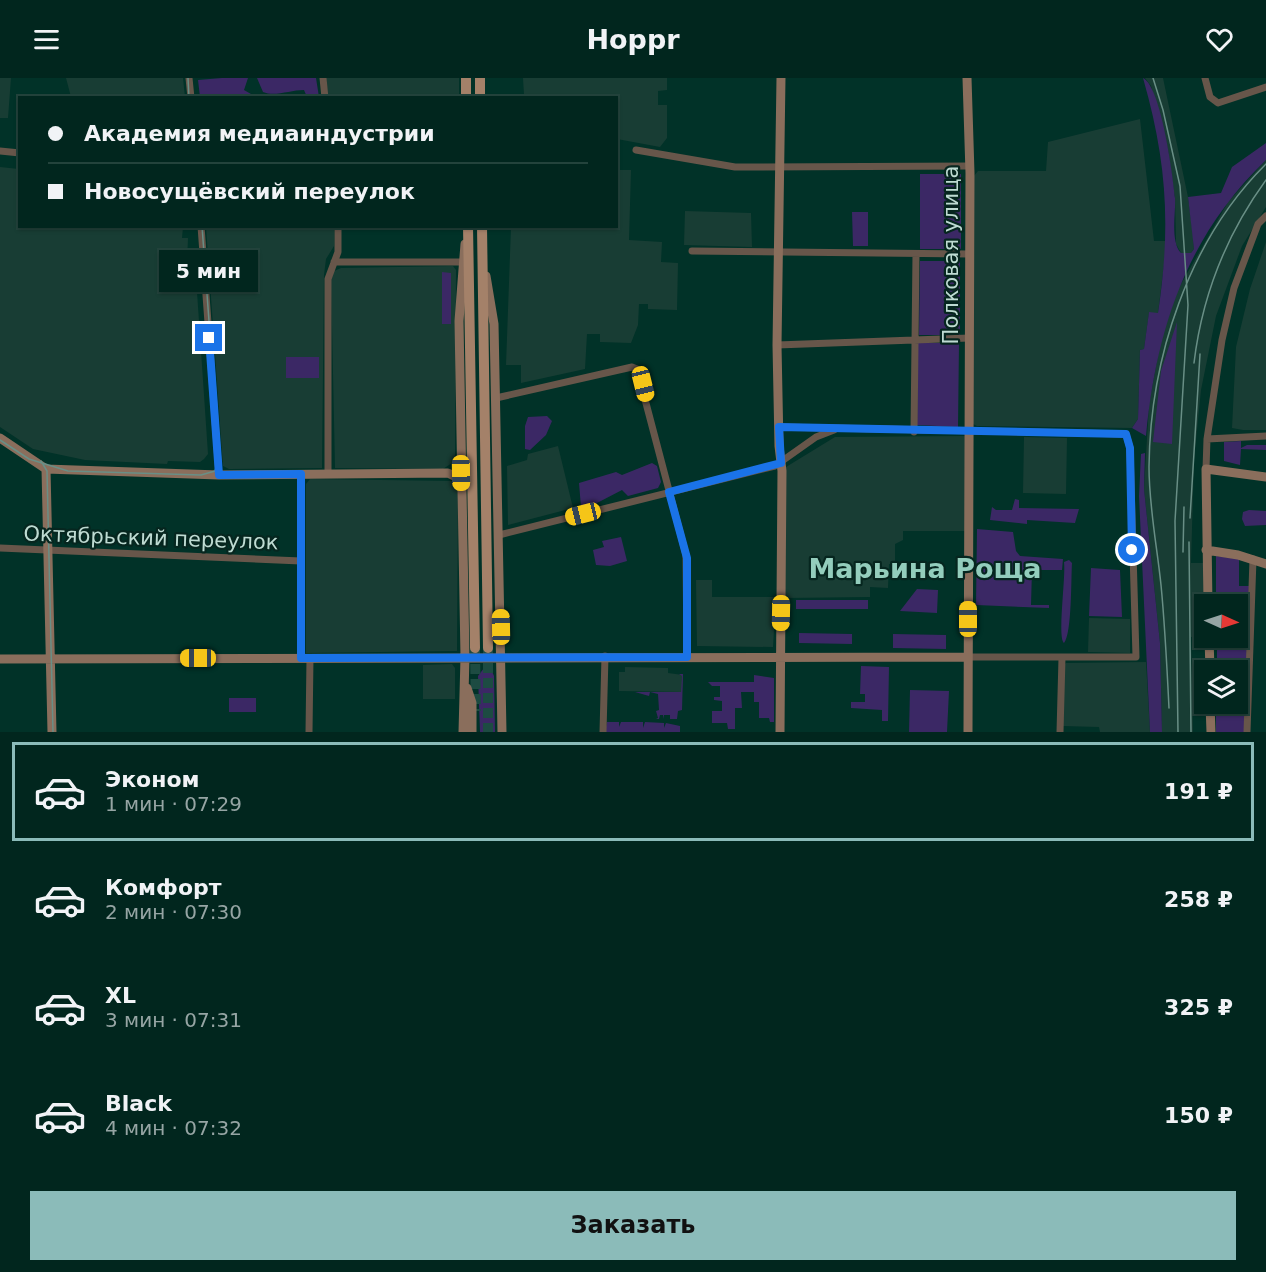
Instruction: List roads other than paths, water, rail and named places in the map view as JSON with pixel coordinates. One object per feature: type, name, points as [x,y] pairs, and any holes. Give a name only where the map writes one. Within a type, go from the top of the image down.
[{"type":"main road","points":[[466,78],[466,96]]},
{"type":"main road","points":[[480,78],[480,96]]},
{"type":"main road","points":[[468,228],[475,648]]},
{"type":"main road","points":[[482,228],[488,648]]},
{"type":"street","points":[[189,78],[190,96]]},
{"type":"street","points":[[323,78],[325,96]]},
{"type":"street","points":[[780,732],[781,463],[777,345],[781,78]]},
{"type":"street","name":"Полковая улица","points":[[967,78],[969,732]]},
{"type":"street","points":[[1205,78],[1210,97],[1218,103],[1266,87]]},
{"type":"street","points":[[636,150],[735,166],[969,166]]},
{"type":"street","points":[[0,151],[18,153]]},
{"type":"street","points":[[1208,594],[1207,439],[1222,340],[1234,288],[1258,224],[1266,216]]},
{"type":"street","points":[[201,228],[219,475]]},
{"type":"street","points":[[328,474],[327,279],[338,252],[338,228]]},
{"type":"street","points":[[463,732],[465,657],[459,321],[462,262],[468,228]]},
{"type":"street","points":[[692,250],[968,254]]},
{"type":"street","points":[[914,432],[916,254]]},
{"type":"street","points":[[483,255],[494,324],[502,732]]},
{"type":"street","points":[[334,262],[462,262]]},
{"type":"street","points":[[777,345],[969,338]]},
{"type":"street","points":[[495,398],[635,368],[641,378],[687,558],[687,657]]},
{"type":"street","points":[[0,658],[1136,657],[1130,448],[1126,434],[914,432],[779,427]]},
{"type":"street","points":[[499,534],[781,463],[816,437],[838,430]]},
{"type":"street","points":[[1207,439],[1266,436]]},
{"type":"street","points":[[0,438],[46,469],[219,475],[448,473],[456,477],[461,485]]},
{"type":"street","points":[[448,473],[456,468],[461,459]]},
{"type":"street","points":[[46,469],[46,551],[52,732]]},
{"type":"street","points":[[1206,469],[1266,477]]},
{"type":"street","points":[[301,474],[301,561],[309,732]]},
{"type":"street","name":"Октябрьский переулок","points":[[0,548],[301,561]]},
{"type":"street","points":[[1206,550],[1253,559],[1266,564]]},
{"type":"street","points":[[1247,732],[1253,559]]},
{"type":"street","points":[[603,732],[605,656]]},
{"type":"street","points":[[1060,732],[1062,658]]},
{"type":"street","points":[[464,680],[472,703],[472,732]]},
{"type":"street","points":[[1210,714],[1211,732]]},
{"type":"tunnel","points":[[488,648],[488,732]]},
{"type":"tunnel","points":[[475,649],[476,711]]},
{"type":"tram line","points":[[188,78],[189,96]]},
{"type":"tram line","points":[[0,440],[29,459],[68,471],[201,475],[215,471],[219,457],[202,228]]},
{"type":"tram line","points":[[41,461],[47,471],[53,732]]},
{"type":"railway","points":[[1153,78],[1163,110],[1180,186],[1188,305],[1175,521],[1178,732]]},
{"type":"railway","points":[[1169,708],[1162,600],[1149,482],[1151,426],[1157,385],[1166,344],[1195,265],[1215,229],[1239,195],[1266,164]]},
{"type":"railway","points":[[1194,363],[1203,314],[1218,267],[1239,222],[1266,180]]},
{"type":"railway","points":[[1190,518],[1200,354]]},
{"type":"railway","points":[[1183,552],[1184,507]]},
{"type":"railway","points":[[1189,542],[1191,732]]},
{"type":"district","name":"Марьина Роща","points":[[925,569]]}]
